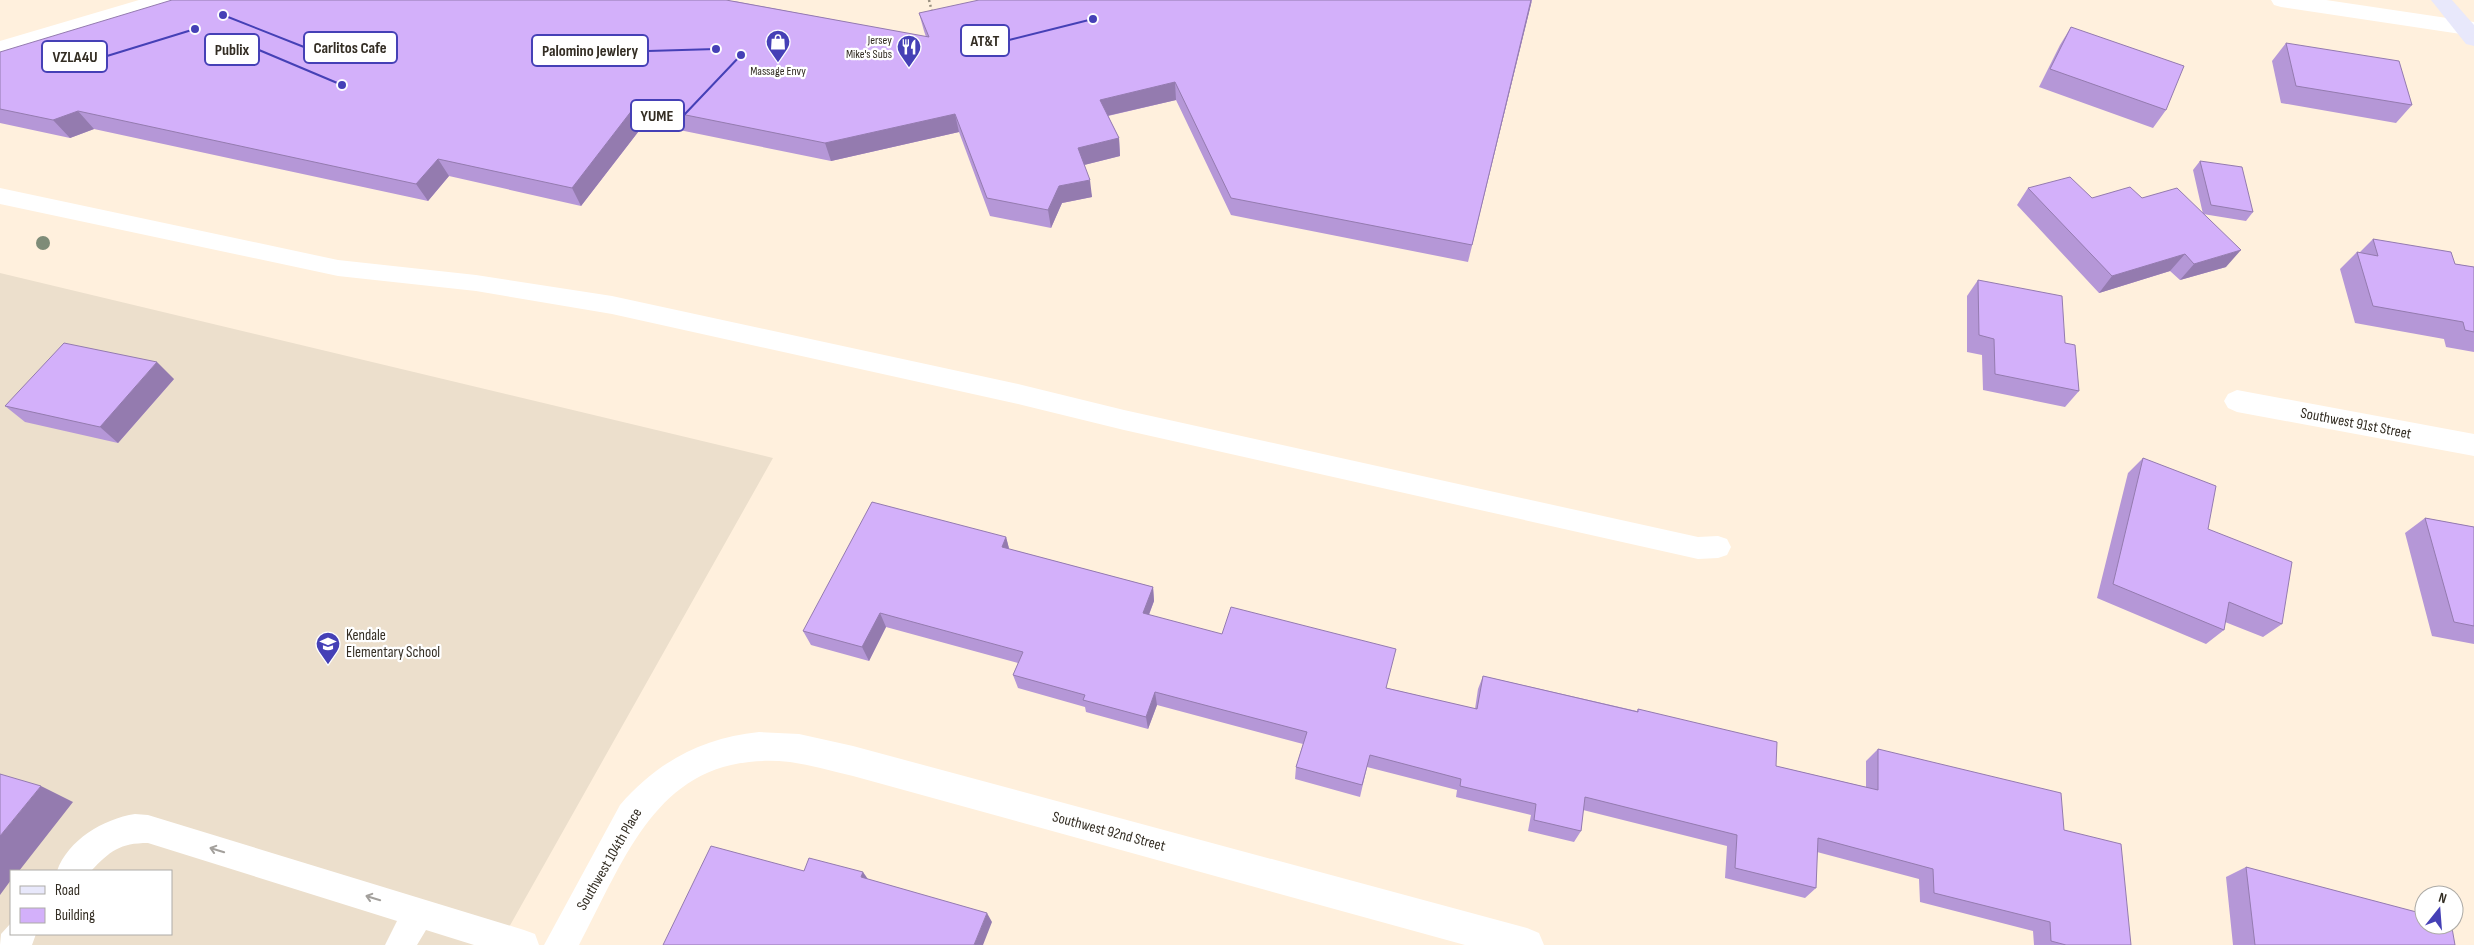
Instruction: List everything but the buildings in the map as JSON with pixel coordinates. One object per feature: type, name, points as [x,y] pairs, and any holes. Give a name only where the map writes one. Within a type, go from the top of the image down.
[{"type":"street","points":[[2281,0],[2471,32]]},
{"type":"street","points":[[2441,0],[2471,32]]},
{"type":"street","name":"Southwest 91st Street","points":[[2237,401],[2474,445]]},
{"type":"street","name":"Southwest 92nd Street","points":[[690,764],[734,748],[760,746],[784,747],[853,761],[1528,945]]},
{"type":"street","name":"Southwest 104th Place","points":[[561,945],[631,816],[656,787],[690,764]]},
{"type":"lane","points":[[0,48],[160,0]]},
{"type":"lane","points":[[0,196],[338,268],[476,283],[612,305],[1018,394],[1124,420],[1698,548],[1718,548]]},
{"type":"lane","points":[[73,870],[105,837],[124,830],[148,829],[524,945]]},
{"type":"lane","points":[[400,945],[419,912]]},
{"type":"lane","points":[[12,945],[20,935]]},
{"type":"path","points":[[929,0],[934,18]]},
{"type":"shaded area","name":"Kendale Elementary School","points":[[0,273],[773,458],[499,945],[0,945]]},
{"type":"place","name":"Carlitos Cafe","points":[[223,15]]},
{"type":"place","name":"AT&T","points":[[1093,19]]},
{"type":"place","name":"VZLA4U","points":[[195,29]]},
{"type":"place","name":"Palomino Jewlery","points":[[716,49]]},
{"type":"place","name":"YUME","points":[[741,55]]},
{"type":"place","name":"Massage Envy","points":[[778,63]]},
{"type":"place","name":"Jersey Mike's Subs","points":[[909,68]]},
{"type":"place","name":"Publix","points":[[342,85]]},
{"type":"place","name":"Kendale Elementary School","points":[[328,665]]}]
